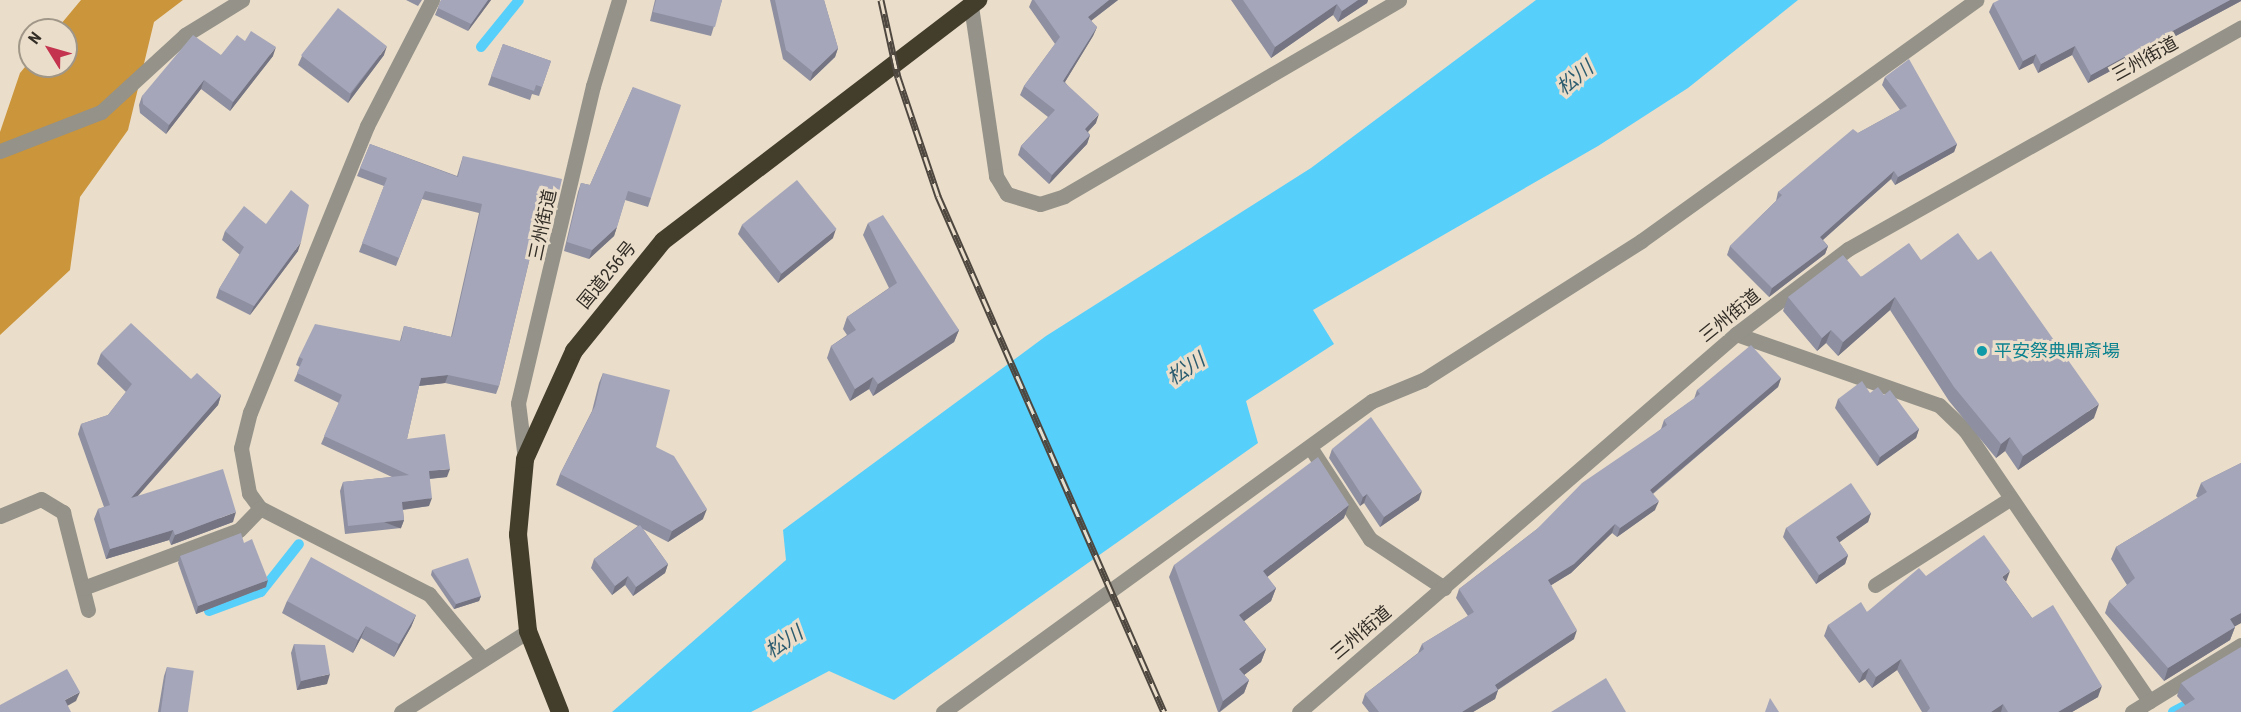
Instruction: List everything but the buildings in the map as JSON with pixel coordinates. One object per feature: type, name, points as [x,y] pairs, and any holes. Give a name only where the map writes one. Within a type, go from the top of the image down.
[{"type":"highway","name":"国道256号","points":[[560,712],[541,673],[528,631],[519,535],[525,459],[574,351],[640,262],[974,3]]},
{"type":"street","points":[[0,151],[101,112],[185,35],[242,0]]},
{"type":"street","points":[[432,0],[367,126],[250,412],[241,448],[249,493],[260,508],[429,594],[482,658]]},
{"type":"street","name":"三州街道","points":[[525,459],[518,403],[593,86],[619,0]]},
{"type":"street","points":[[974,3],[996,176],[1007,194],[1040,204],[1074,190],[1399,0]]},
{"type":"street","points":[[943,712],[1372,401],[1424,380],[1641,241],[1976,0]]},
{"type":"street","name":"三州街道","points":[[1299,712],[1736,334],[1886,224],[2241,28]]},
{"type":"street","points":[[1736,334],[1939,405],[1965,430],[2149,701]]},
{"type":"street","points":[[1310,447],[1370,539],[1444,588]]},
{"type":"street","points":[[1875,585],[2011,498]]},
{"type":"street","points":[[0,516],[41,499],[63,512],[88,610]]},
{"type":"street","points":[[83,588],[239,530],[260,508]]},
{"type":"street","points":[[401,712],[482,658],[528,631]]},
{"type":"street","points":[[2132,712],[2241,645]]},
{"type":"shaded area","points":[[81,0],[183,0],[154,22],[128,130],[80,197],[70,270],[0,335],[0,132],[18,78],[78,78],[78,18],[66,18]]},
{"type":"water","name":"松川","points":[[1536,0],[1798,0],[1688,88],[1598,146],[1313,310],[1334,344],[1246,401],[1258,443],[894,700],[829,671],[751,712],[612,712],[786,560],[783,530],[1046,336],[1311,168]]},
{"type":"waterway","points":[[481,47],[519,0]]},
{"type":"waterway","points":[[209,611],[261,592],[299,544]]},
{"type":"waterway","points":[[2173,712],[2194,701]]},
{"type":"railway","points":[[881,0],[898,77],[938,196],[1164,712]]},
{"type":"place","name":"平安祭典鼎斎場","points":[[1982,351]]}]
